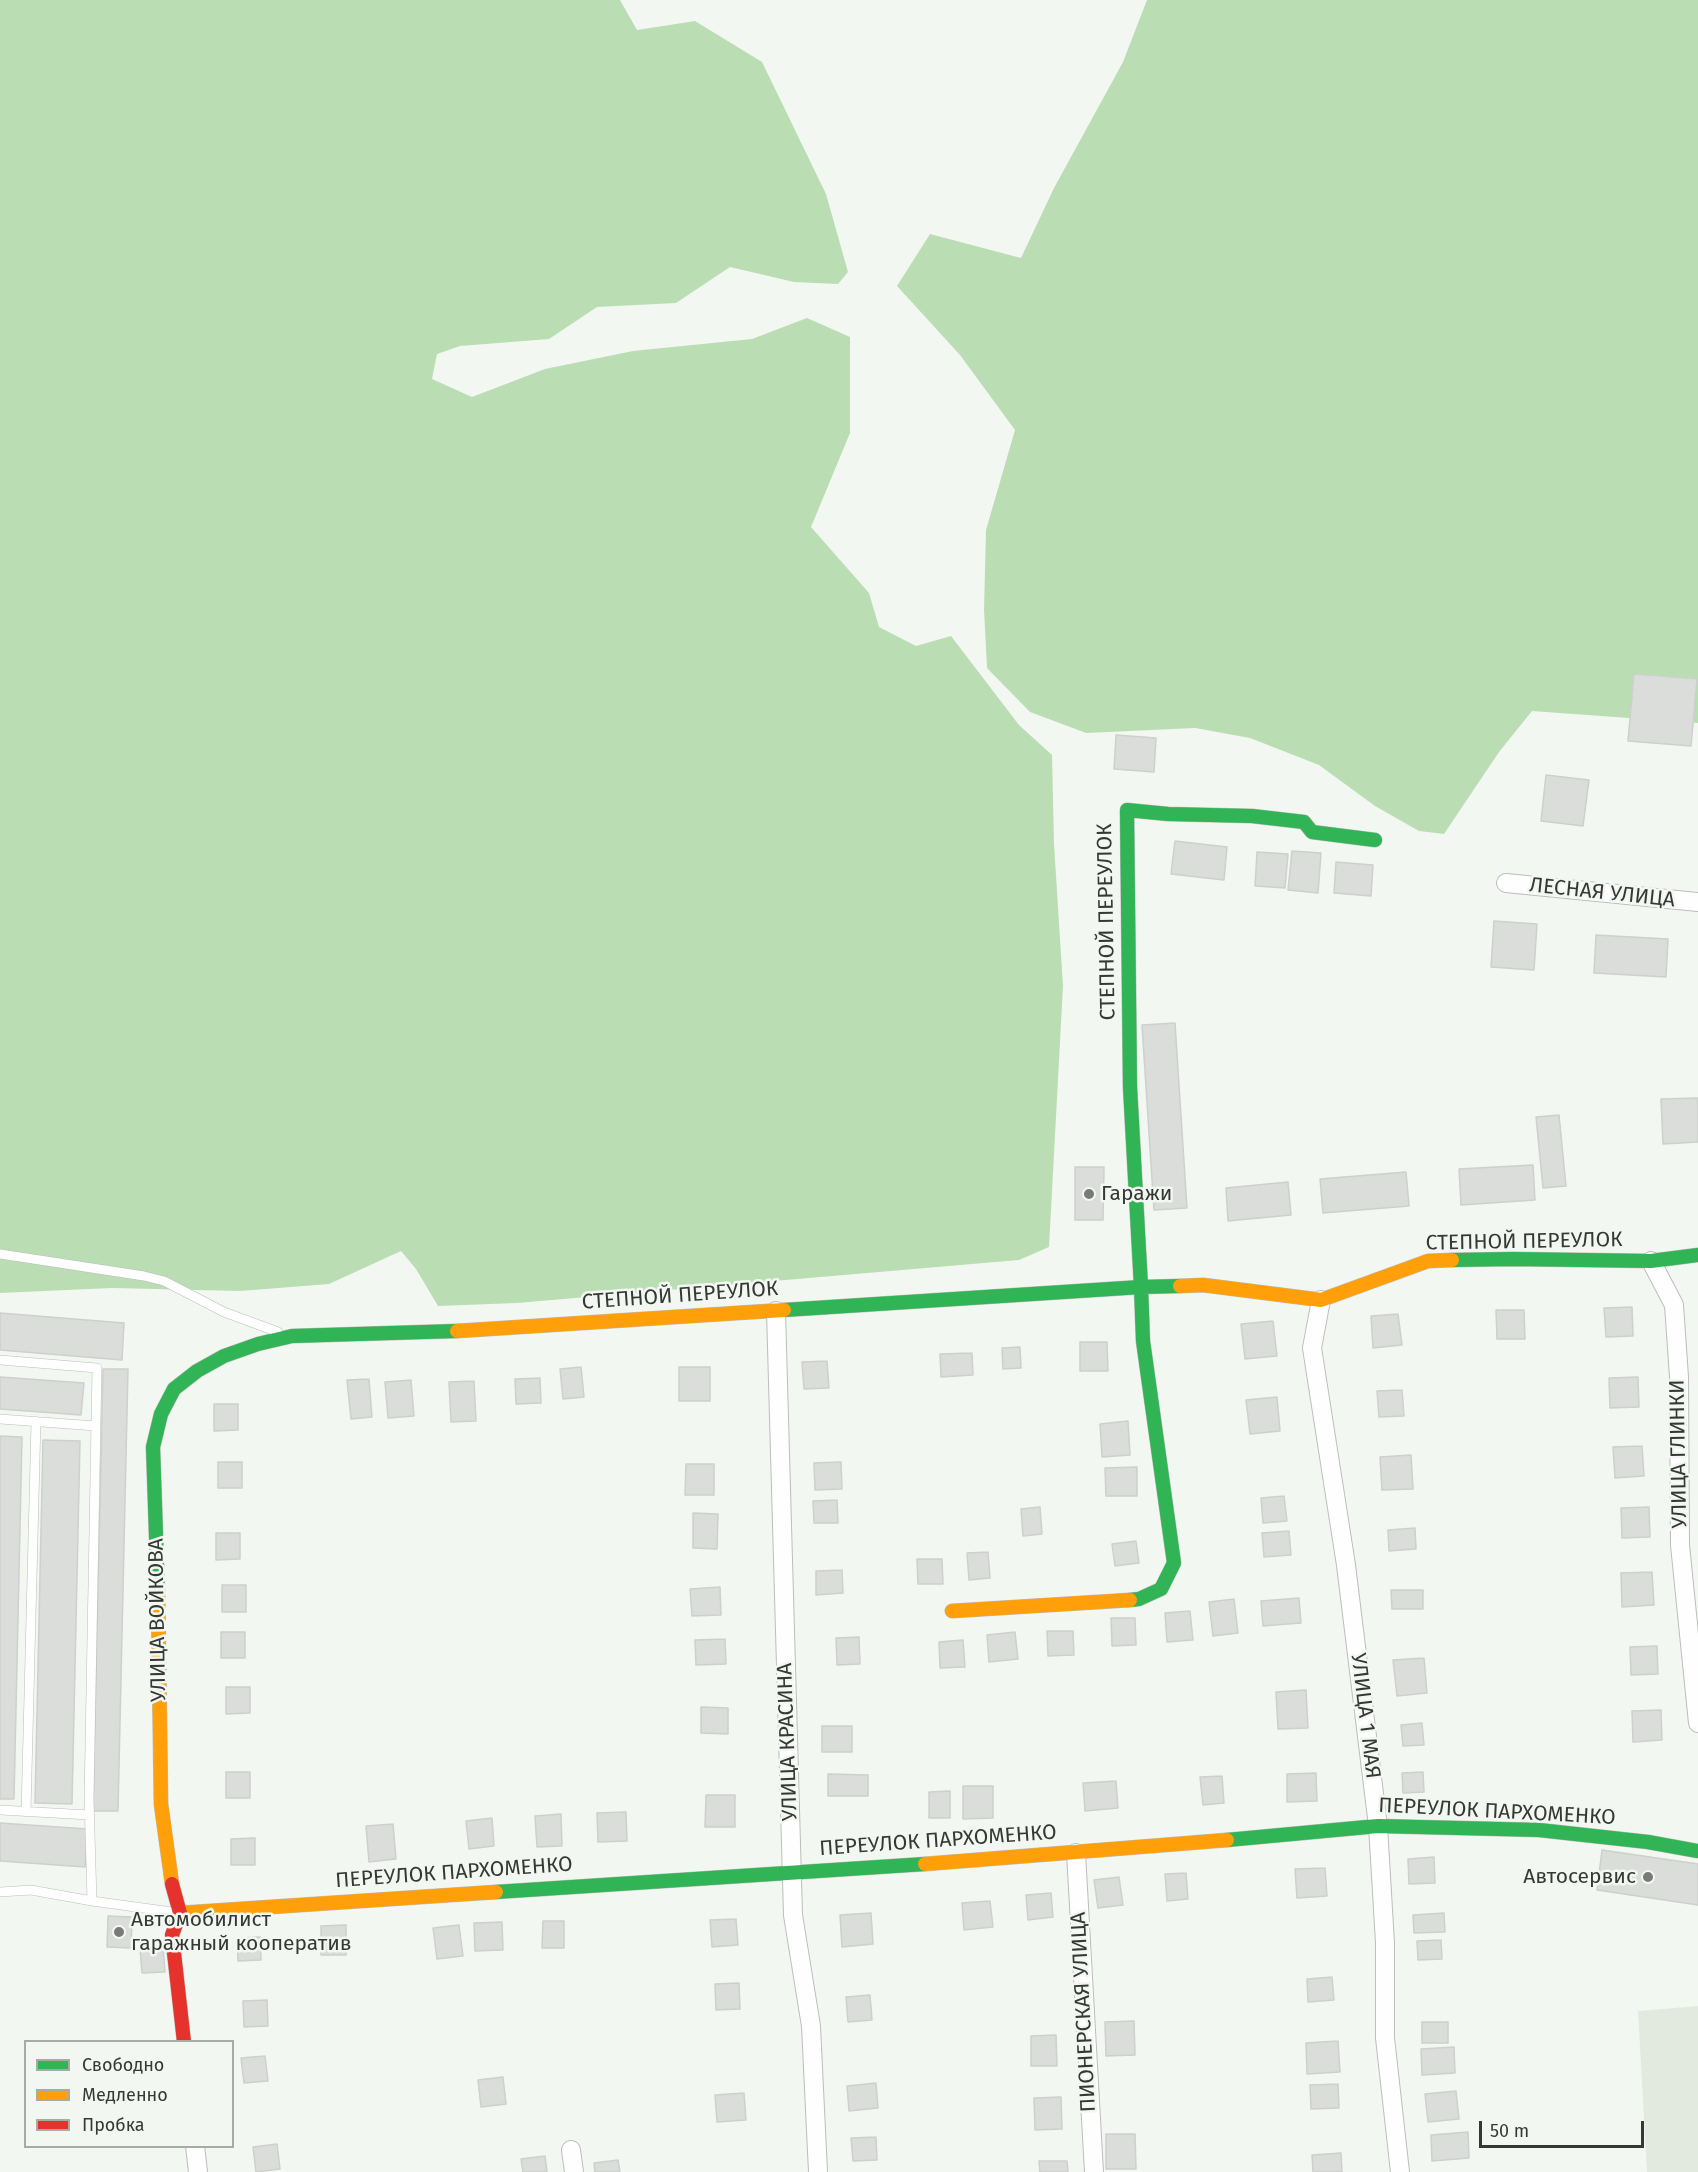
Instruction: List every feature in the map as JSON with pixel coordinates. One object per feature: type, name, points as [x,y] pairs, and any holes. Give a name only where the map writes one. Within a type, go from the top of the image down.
[{"type":"street","name":"СТЕПНОЙ ПЕРЕУЛОК","points":[[952,1611],[1138,1599],[1161,1589],[1174,1563],[1143,1341],[1130,1087],[1127,810],[1283,819],[1304,822],[1312,832],[1375,840]]},
{"type":"street","name":"ЛЕСНАЯ УЛИЦА","points":[[1506,883],[1698,902]]},
{"type":"street","name":"СТЕПНОЙ ПЕРЕУЛОК","points":[[224,1356],[258,1344],[292,1336],[486,1330],[1141,1287],[1203,1285],[1321,1300],[1428,1261],[1514,1259],[1651,1261],[1698,1255]]},
{"type":"street","name":"УЛИЦА ГЛИНКИ","points":[[1651,1261],[1674,1305],[1679,1377],[1680,1545],[1698,1723]]},
{"type":"street","name":"УЛИЦА 1 МАЯ","points":[[1321,1300],[1312,1348],[1346,1566],[1378,1826],[1384,1943],[1385,2038],[1400,2172]]},
{"type":"street","name":"УЛИЦА КРАСИНА","points":[[776,1311],[793,1915],[811,2026],[818,2172]]},
{"type":"street","name":"УЛИЦА ВОЙКОВА","points":[[184,2040],[172,1935],[180,1913],[169,1873],[161,1804],[159,1624],[153,1446],[161,1414],[174,1389],[197,1371],[224,1356]]},
{"type":"street","name":"ПЕРЕУЛОК ПАРХОМЕНКО","points":[[180,1913],[792,1873],[1378,1826],[1539,1830],[1648,1842],[1698,1851]]},
{"type":"street","name":"ПИОНЕРСКАЯ УЛИЦА","points":[[1076,1852],[1094,2172]]},
{"type":"street","points":[[195,2148],[198,2172]]},
{"type":"street","points":[[571,2150],[574,2172]]},
{"type":"lane","points":[[0,1254],[164,1281],[224,1312],[292,1336]]},
{"type":"lane","points":[[0,1360],[97,1368],[89,1815],[92,1901]]},
{"type":"lane","points":[[0,1419],[96,1426]]},
{"type":"lane","points":[[26,1812],[36,1422]]},
{"type":"lane","points":[[0,1810],[89,1815]]},
{"type":"lane","points":[[0,1892],[31,1890],[180,1913]]},
{"type":"shaded area","points":[[1698,2006],[1698,2172],[1647,2172],[1638,2011]]},
{"type":"green space","points":[[0,0],[620,0],[637,30],[695,21],[762,62],[826,194],[848,272],[838,284],[794,282],[730,267],[676,303],[597,307],[549,339],[460,346],[437,354],[432,379],[472,397],[545,369],[633,351],[752,339],[807,318],[850,337],[850,433],[811,527],[869,593],[879,627],[916,646],[951,636],[1019,725],[1052,755],[1054,844],[1063,986],[1049,1247],[1019,1260],[517,1303],[438,1306],[416,1269],[401,1251],[329,1284],[240,1291],[112,1288],[0,1293]]},
{"type":"green space","points":[[1147,0],[1698,0],[1698,723],[1532,711],[1499,752],[1444,834],[1419,831],[1375,806],[1319,765],[1250,738],[1195,728],[1086,733],[1030,712],[987,668],[984,610],[986,530],[1015,430],[960,355],[897,286],[930,234],[1021,258],[1054,188],[1123,62]]},
{"type":"building","points":[[1634,674],[1697,679],[1691,746],[1628,741]]},
{"type":"building","points":[[1116,735],[1156,738],[1154,772],[1114,769]]},
{"type":"building","points":[[1546,775],[1589,780],[1583,826],[1541,821]]},
{"type":"building","points":[[1175,841],[1227,847],[1224,880],[1171,874]]},
{"type":"building","points":[[1292,851],[1321,853],[1318,893],[1288,890]]},
{"type":"building","points":[[1257,852],[1288,854],[1285,888],[1255,886]]},
{"type":"building","points":[[1336,862],[1373,865],[1371,896],[1334,893]]},
{"type":"building","points":[[1494,921],[1537,924],[1534,970],[1491,967]]},
{"type":"building","points":[[1596,935],[1668,939],[1666,977],[1594,973]]},
{"type":"building","points":[[1175,1023],[1187,1208],[1154,1210],[1142,1025]]},
{"type":"building","points":[[1698,1098],[1698,1142],[1663,1144],[1661,1099]]},
{"type":"building","points":[[1559,1115],[1566,1186],[1543,1188],[1536,1117]]},
{"type":"building","points":[[1533,1165],[1535,1200],[1461,1205],[1459,1169]]},
{"type":"building","name":"Гаражи","points":[[1075,1167],[1104,1167],[1103,1220],[1075,1220]]},
{"type":"building","points":[[1406,1172],[1409,1206],[1323,1213],[1320,1179]]},
{"type":"building","points":[[1288,1182],[1291,1215],[1228,1221],[1226,1188]]},
{"type":"building","points":[[1632,1307],[1633,1336],[1606,1337],[1604,1308]]},
{"type":"building","points":[[1496,1310],[1524,1310],[1525,1339],[1497,1339]]},
{"type":"building","points":[[0,1313],[124,1323],[122,1360],[0,1350]]},
{"type":"building","points":[[1398,1314],[1402,1345],[1373,1348],[1371,1316]]},
{"type":"building","points":[[1273,1321],[1277,1356],[1245,1359],[1241,1324]]},
{"type":"building","points":[[1080,1342],[1107,1342],[1108,1371],[1080,1371]]},
{"type":"building","points":[[1020,1347],[1021,1368],[1003,1369],[1002,1348]]},
{"type":"building","points":[[972,1353],[973,1375],[941,1377],[940,1354]]},
{"type":"building","points":[[827,1361],[829,1388],[804,1389],[802,1362]]},
{"type":"building","points":[[581,1367],[584,1397],[563,1399],[560,1369]]},
{"type":"building","points":[[679,1367],[710,1367],[710,1401],[679,1401]]},
{"type":"building","points":[[103,1369],[128,1369],[118,1811],[93,1811]]},
{"type":"building","points":[[0,1377],[84,1383],[81,1415],[0,1409]]},
{"type":"building","points":[[1638,1377],[1639,1407],[1610,1408],[1609,1378]]},
{"type":"building","points":[[540,1378],[541,1403],[516,1404],[515,1379]]},
{"type":"building","points":[[369,1379],[372,1417],[351,1419],[347,1380]]},
{"type":"building","points":[[411,1380],[414,1416],[388,1418],[385,1382]]},
{"type":"building","points":[[474,1381],[476,1421],[451,1422],[449,1382]]},
{"type":"building","points":[[1402,1390],[1404,1416],[1379,1417],[1377,1391]]},
{"type":"building","points":[[1277,1397],[1280,1431],[1250,1434],[1246,1400]]},
{"type":"building","points":[[214,1404],[238,1404],[238,1430],[214,1431]]},
{"type":"building","points":[[1128,1421],[1130,1455],[1102,1457],[1100,1424]]},
{"type":"building","points":[[0,1436],[22,1437],[14,1799],[0,1799]]},
{"type":"building","points":[[43,1440],[80,1441],[72,1804],[35,1803]]},
{"type":"building","points":[[1642,1446],[1644,1476],[1615,1478],[1613,1447]]},
{"type":"building","points":[[1411,1455],[1413,1489],[1382,1490],[1380,1457]]},
{"type":"building","points":[[218,1462],[242,1462],[242,1488],[218,1488]]},
{"type":"building","points":[[841,1462],[842,1489],[815,1490],[814,1463]]},
{"type":"building","points":[[686,1464],[714,1464],[714,1495],[685,1495]]},
{"type":"building","points":[[1137,1467],[1137,1496],[1106,1496],[1105,1468]]},
{"type":"building","points":[[1284,1496],[1287,1521],[1263,1523],[1261,1498]]},
{"type":"building","points":[[837,1500],[838,1523],[814,1523],[813,1501]]},
{"type":"building","points":[[1040,1507],[1042,1534],[1023,1536],[1021,1509]]},
{"type":"building","points":[[1649,1507],[1650,1537],[1622,1538],[1621,1508]]},
{"type":"building","points":[[693,1513],[718,1514],[717,1549],[693,1548]]},
{"type":"building","points":[[1415,1528],[1416,1549],[1389,1551],[1388,1530]]},
{"type":"building","points":[[1289,1531],[1291,1555],[1264,1557],[1262,1533]]},
{"type":"building","points":[[216,1533],[240,1533],[240,1559],[216,1560]]},
{"type":"building","points":[[1136,1541],[1139,1563],[1115,1566],[1112,1544]]},
{"type":"building","points":[[988,1552],[990,1578],[969,1580],[967,1553]]},
{"type":"building","points":[[917,1559],[942,1559],[943,1584],[918,1584]]},
{"type":"building","points":[[842,1570],[843,1593],[816,1595],[816,1571]]},
{"type":"building","points":[[1652,1572],[1654,1605],[1622,1607],[1621,1573]]},
{"type":"building","points":[[222,1585],[246,1585],[246,1612],[222,1612]]},
{"type":"building","points":[[720,1587],[721,1615],[692,1616],[690,1589]]},
{"type":"building","points":[[1391,1590],[1423,1590],[1423,1609],[1392,1609]]},
{"type":"building","points":[[1299,1598],[1301,1623],[1263,1626],[1261,1601]]},
{"type":"building","points":[[1234,1599],[1238,1633],[1213,1636],[1209,1602]]},
{"type":"building","points":[[1190,1611],[1193,1640],[1167,1642],[1165,1613]]},
{"type":"building","points":[[1111,1618],[1135,1618],[1136,1645],[1112,1646]]},
{"type":"building","points":[[1047,1631],[1073,1631],[1074,1655],[1048,1656]]},
{"type":"building","points":[[221,1632],[245,1632],[245,1658],[221,1658]]},
{"type":"building","points":[[1015,1632],[1018,1659],[989,1662],[987,1635]]},
{"type":"building","points":[[859,1637],[860,1664],[837,1665],[836,1638]]},
{"type":"building","points":[[725,1639],[726,1664],[696,1665],[695,1640]]},
{"type":"building","points":[[963,1640],[965,1667],[940,1668],[939,1642]]},
{"type":"building","points":[[1657,1646],[1658,1674],[1631,1675],[1630,1647]]},
{"type":"building","points":[[1424,1658],[1427,1693],[1397,1696],[1393,1660]]},
{"type":"building","points":[[226,1687],[250,1687],[250,1713],[226,1714]]},
{"type":"building","points":[[1306,1690],[1308,1728],[1278,1729],[1276,1692]]},
{"type":"building","points":[[701,1707],[728,1708],[728,1734],[701,1733]]},
{"type":"building","points":[[1661,1710],[1662,1740],[1633,1742],[1632,1711]]},
{"type":"building","points":[[1422,1723],[1424,1745],[1403,1746],[1401,1725]]},
{"type":"building","points":[[822,1726],[852,1726],[852,1752],[822,1752]]},
{"type":"building","points":[[226,1772],[250,1772],[250,1798],[226,1798]]},
{"type":"building","points":[[1423,1772],[1424,1792],[1403,1793],[1402,1773]]},
{"type":"building","points":[[1316,1773],[1317,1801],[1287,1802],[1287,1774]]},
{"type":"building","points":[[828,1774],[868,1775],[868,1796],[828,1796]]},
{"type":"building","points":[[1222,1776],[1224,1803],[1203,1805],[1200,1777]]},
{"type":"building","points":[[1116,1781],[1118,1808],[1085,1811],[1083,1783]]},
{"type":"building","points":[[963,1786],[993,1786],[993,1818],[963,1819]]},
{"type":"building","points":[[950,1791],[950,1818],[929,1818],[929,1792]]},
{"type":"building","points":[[706,1795],[735,1795],[735,1827],[705,1827]]},
{"type":"building","points":[[626,1812],[627,1841],[598,1842],[597,1813]]},
{"type":"building","points":[[561,1814],[562,1846],[537,1847],[535,1816]]},
{"type":"building","points":[[492,1818],[494,1846],[469,1849],[466,1821]]},
{"type":"building","points":[[0,1823],[88,1829],[85,1867],[0,1861]]},
{"type":"building","points":[[393,1824],[396,1859],[369,1862],[366,1826]]},
{"type":"building","points":[[255,1838],[255,1865],[231,1865],[231,1839]]},
{"type":"building","name":"Автосервис","points":[[1602,1850],[1698,1864],[1698,1905],[1597,1890]]},
{"type":"building","points":[[1434,1857],[1435,1883],[1409,1884],[1408,1859]]},
{"type":"building","points":[[1325,1868],[1327,1896],[1297,1898],[1295,1869]]},
{"type":"building","points":[[1186,1873],[1188,1899],[1167,1901],[1165,1874]]},
{"type":"building","points":[[1119,1877],[1123,1905],[1098,1908],[1094,1880]]},
{"type":"building","points":[[1051,1893],[1053,1917],[1028,1920],[1026,1895]]},
{"type":"building","points":[[990,1901],[993,1927],[964,1930],[962,1903]]},
{"type":"building","points":[[871,1913],[873,1944],[842,1947],[840,1915]]},
{"type":"building","points":[[1444,1913],[1445,1932],[1414,1933],[1413,1915]]},
{"type":"building","name":"Автомобилист гаражный кооператив","points":[[108,1916],[132,1917],[131,1948],[107,1947]]},
{"type":"building","points":[[736,1919],[738,1945],[712,1947],[710,1920]]},
{"type":"building","points":[[543,1921],[564,1921],[564,1948],[542,1948]]},
{"type":"building","points":[[502,1922],[503,1950],[475,1951],[474,1923]]},
{"type":"building","points":[[346,1925],[346,1955],[321,1955],[321,1926]]},
{"type":"building","points":[[459,1925],[463,1956],[437,1959],[433,1928]]},
{"type":"building","points":[[260,1937],[261,1960],[238,1961],[237,1938]]},
{"type":"building","points":[[1441,1940],[1442,1959],[1418,1960],[1417,1941]]},
{"type":"building","points":[[163,1947],[165,1972],[142,1973],[140,1949]]},
{"type":"building","points":[[1332,1977],[1334,2000],[1308,2002],[1307,1979]]},
{"type":"building","points":[[739,1983],[740,2009],[716,2010],[715,1984]]},
{"type":"building","points":[[870,1995],[872,2020],[848,2022],[846,1997]]},
{"type":"building","points":[[267,2000],[268,2026],[244,2027],[243,2001]]},
{"type":"building","points":[[1134,2021],[1135,2055],[1106,2056],[1105,2022]]},
{"type":"building","points":[[1422,2022],[1448,2022],[1448,2043],[1422,2043]]},
{"type":"building","points":[[1056,2035],[1057,2066],[1031,2066],[1031,2036]]},
{"type":"building","points":[[1338,2041],[1340,2072],[1307,2074],[1306,2043]]},
{"type":"building","points":[[1454,2047],[1455,2073],[1422,2075],[1421,2049]]},
{"type":"building","points":[[265,2056],[268,2081],[244,2083],[241,2058]]},
{"type":"building","points":[[503,2077],[506,2104],[481,2107],[478,2080]]},
{"type":"building","points":[[876,2083],[878,2108],[849,2111],[847,2086]]},
{"type":"building","points":[[1338,2084],[1339,2108],[1311,2109],[1310,2085]]},
{"type":"building","points":[[1456,2091],[1459,2119],[1428,2122],[1425,2094]]},
{"type":"building","points":[[744,2093],[746,2120],[717,2122],[715,2095]]},
{"type":"building","points":[[1061,2097],[1062,2129],[1035,2130],[1034,2098]]},
{"type":"building","points":[[1468,2132],[1469,2158],[1432,2161],[1431,2135]]},
{"type":"building","points":[[1106,2134],[1135,2134],[1136,2169],[1106,2169]]},
{"type":"building","points":[[876,2137],[877,2160],[853,2161],[851,2138]]},
{"type":"building","points":[[277,2144],[280,2169],[256,2172],[253,2147]]},
{"type":"building","points":[[1341,2153],[1342,2172],[1313,2172],[1312,2155]]},
{"type":"building","points":[[545,2156],[547,2172],[523,2172],[521,2159]]},
{"type":"building","points":[[618,2160],[620,2172],[595,2172],[594,2163]]},
{"type":"building","points":[[1039,2161],[1067,2161],[1068,2172],[1040,2172]]},
{"type":"traffic: fast","points":[[1180,1286],[1141,1287],[1130,1087],[1127,810],[1168,814],[1252,816],[1304,822],[1312,832],[1375,840]]},
{"type":"traffic: fast","points":[[1452,1260],[1651,1261],[1698,1255]]},
{"type":"traffic: fast","points":[[784,1310],[1141,1287],[1143,1341],[1174,1563],[1161,1589],[1139,1599],[1130,1600]]},
{"type":"traffic: fast","points":[[158,1594],[153,1447],[161,1414],[174,1389],[197,1371],[224,1356],[258,1344],[292,1336],[457,1331]]},
{"type":"traffic: fast","points":[[1227,1840],[1378,1826],[1539,1830],[1648,1842],[1698,1851]]},
{"type":"traffic: fast","points":[[496,1892],[925,1864]]},
{"type":"traffic: slow","points":[[1180,1286],[1203,1285],[1321,1300],[1428,1261],[1452,1260]]},
{"type":"traffic: slow","points":[[457,1331],[784,1310]]},
{"type":"traffic: slow","points":[[158,1594],[161,1804],[172,1884]]},
{"type":"traffic: slow","points":[[952,1611],[1130,1600]]},
{"type":"traffic: slow","points":[[925,1864],[1227,1840]]},
{"type":"traffic: slow","points":[[180,1913],[496,1892]]},
{"type":"traffic: jam","points":[[172,1884],[180,1913],[172,1935],[184,2040]]},
{"type":"place","name":"Гаражи","points":[[1089,1194]]},
{"type":"place","name":"Автосервис","points":[[1648,1877]]},
{"type":"place","name":"Автомобилист гаражный кооператив","points":[[119,1932]]}]
